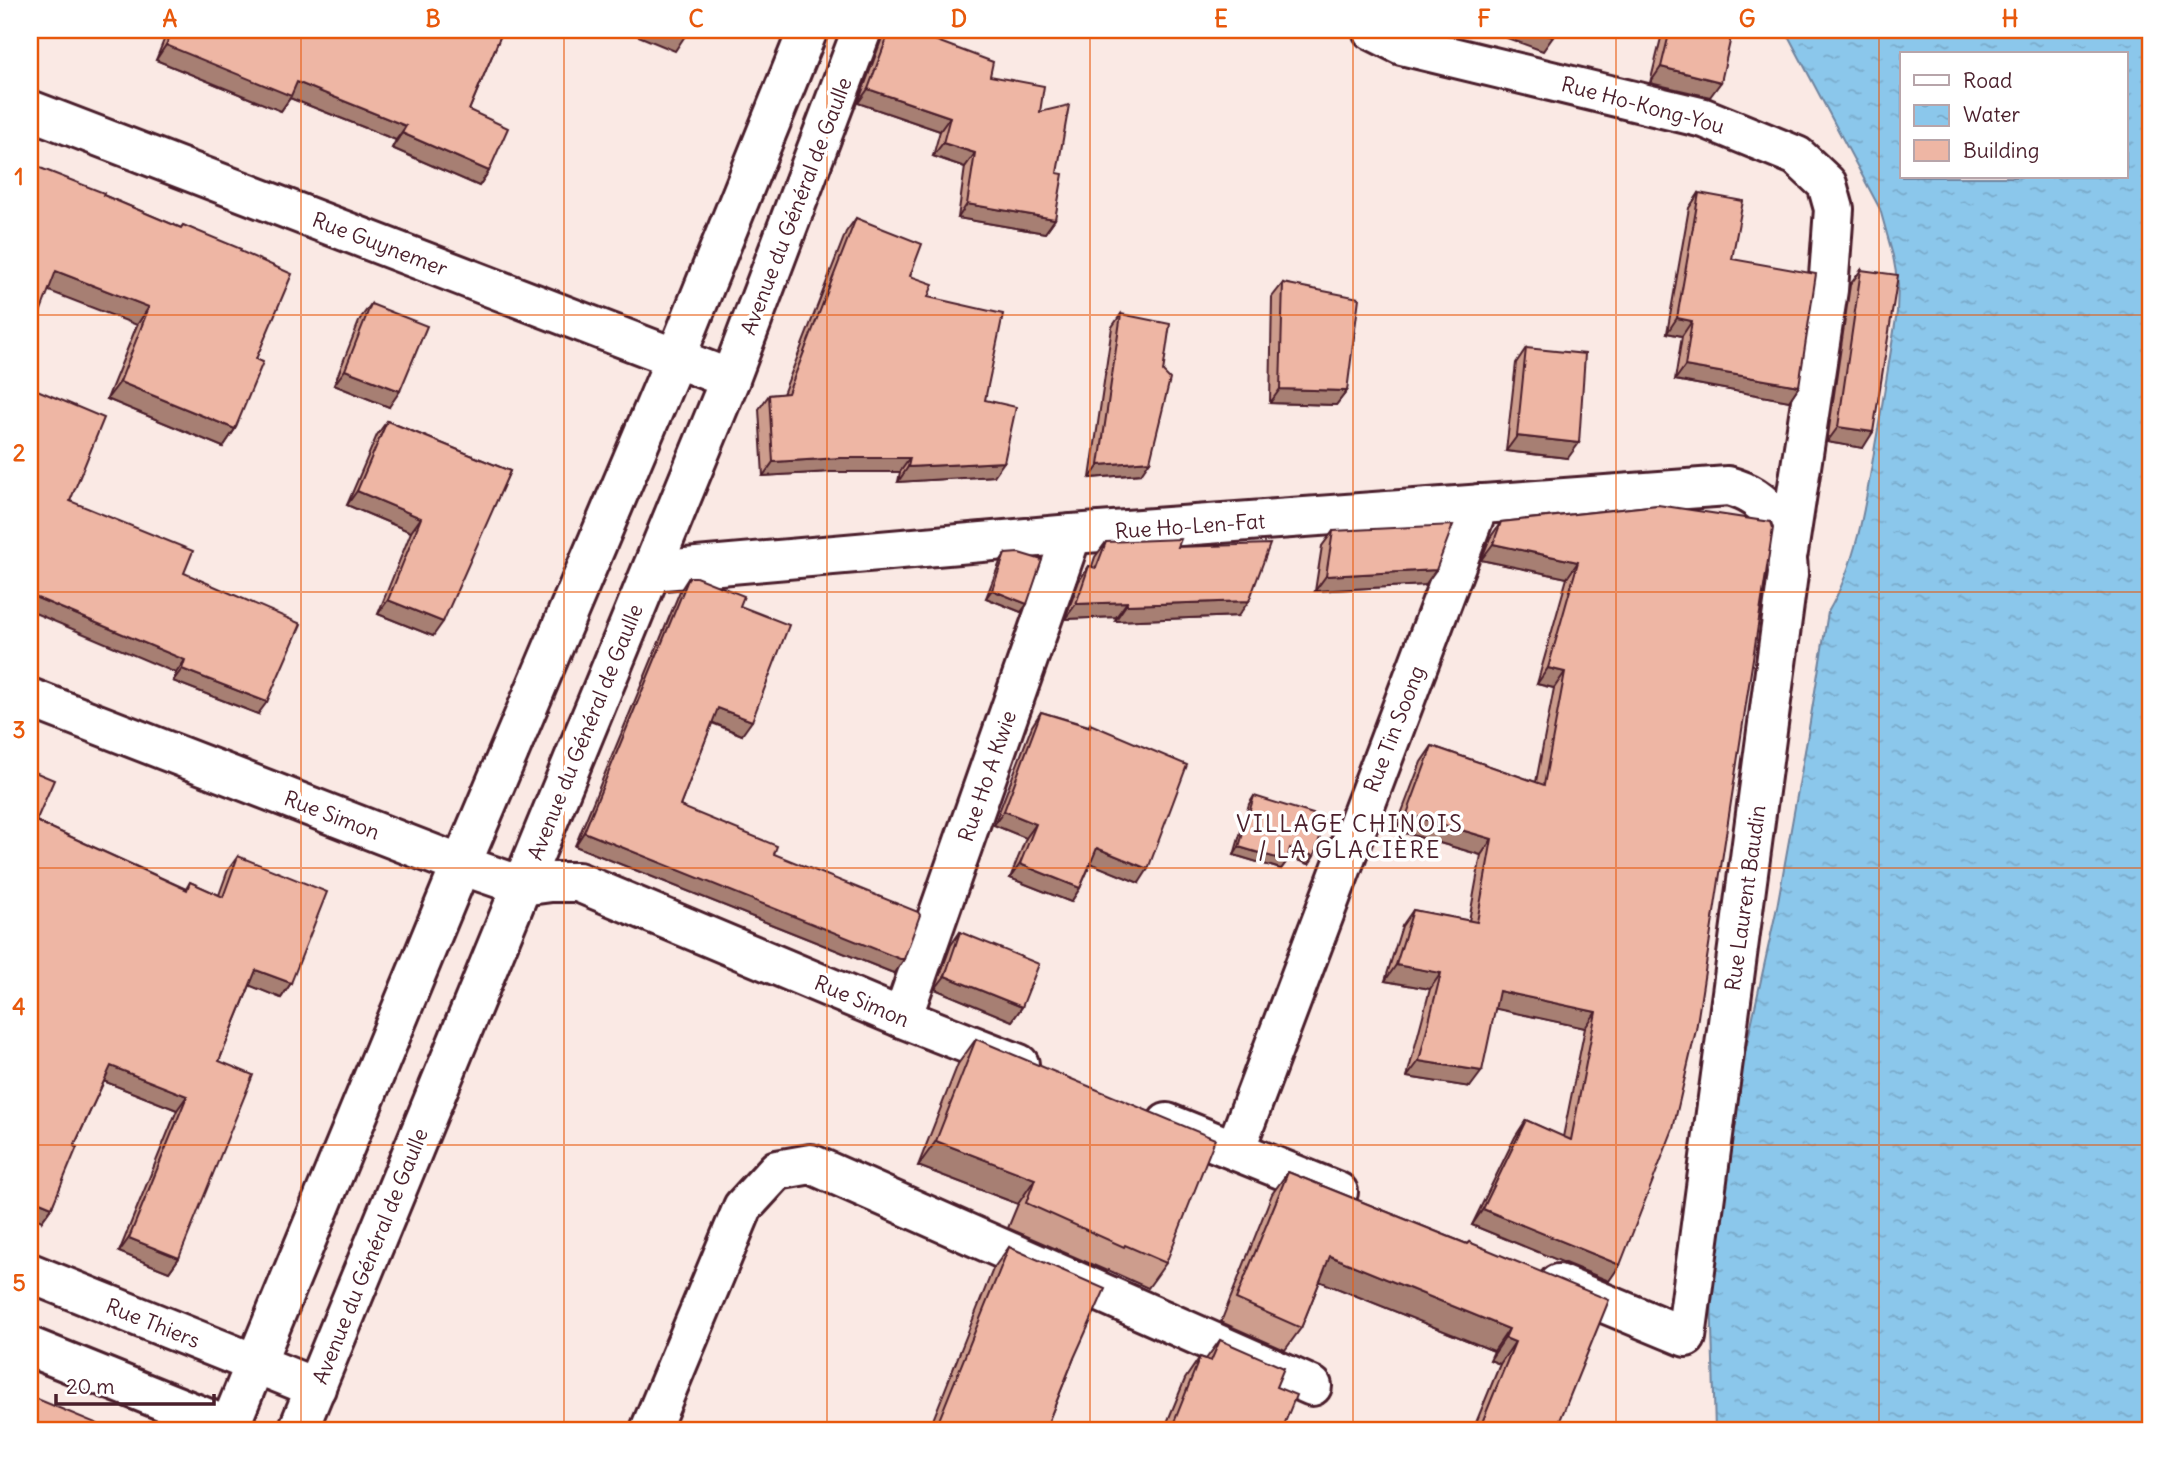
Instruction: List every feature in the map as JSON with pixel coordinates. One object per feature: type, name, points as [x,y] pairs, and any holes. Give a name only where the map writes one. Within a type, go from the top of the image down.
[{"type":"street","points":[[30,1347],[231,1429],[255,1364],[461,865],[676,357],[808,30]]},
{"type":"street","name":"Avenue du Général de Gaulle","points":[[298,1430],[730,379],[862,30]]},
{"type":"street","name":"Rue Ho-Kong-You","points":[[1372,30],[1402,45],[1704,118],[1797,156],[1827,184],[1833,209],[1828,290],[1787,552]]},
{"type":"street","name":"Rue Guynemer","points":[[30,110],[730,379]]},
{"type":"street","name":"Rue Laurent Baudin","points":[[1531,1273],[1686,1337],[1788,574],[1787,552],[1780,528],[1765,505],[1742,490],[1728,486]]},
{"type":"street","name":"Rue Ho-Len-Fat","points":[[652,571],[1072,534],[1728,486]]},
{"type":"street","name":"Rue Tin Soong","points":[[1235,1150],[1479,504]]},
{"type":"street","name":"Rue Ho A Kwie","points":[[902,1018],[1072,534]]},
{"type":"street","name":"Rue Simon","points":[[30,698],[461,865],[522,886],[578,882],[902,1018],[1056,1079]]},
{"type":"street","points":[[1133,1109],[1364,1203]]},
{"type":"street","points":[[650,1430],[743,1207],[777,1170],[811,1164],[1312,1386]]},
{"type":"street","name":"Rue Thiers","points":[[30,1273],[316,1388]]},
{"type":"water","points":[[1785,30],[2150,30],[2150,1430],[1715,1430],[1711,1293],[1735,1098],[1777,907],[1828,612],[1846,573],[1864,510],[1897,312],[1898,284],[1880,209]]},
{"type":"building","points":[[173,30],[503,30],[469,110],[508,128],[489,171],[402,133],[406,126],[297,82],[291,96],[166,45]]},
{"type":"building","points":[[670,30],[688,30],[685,36]]},
{"type":"building","points":[[890,30],[908,30],[993,62],[990,76],[1044,86],[1040,112],[1069,105],[1057,173],[1063,174],[1055,219],[967,204],[975,153],[943,143],[950,117],[868,89]]},
{"type":"building","points":[[1532,30],[1555,30],[1553,37]]},
{"type":"building","points":[[1670,30],[1702,30],[1731,37],[1721,82],[1661,67]]},
{"type":"building","points":[[30,164],[104,193],[103,195],[181,228],[183,225],[241,249],[240,251],[292,274],[256,359],[263,362],[235,429],[120,382],[149,307],[56,271],[30,339]]},
{"type":"building","points":[[1699,193],[1743,201],[1732,259],[1816,274],[1799,386],[1685,366],[1692,321],[1677,318]]},
{"type":"building","points":[[856,218],[922,244],[910,276],[933,284],[928,297],[1003,314],[985,400],[1016,407],[1004,462],[908,467],[910,458],[773,462],[769,395],[788,393]]},
{"type":"building","points":[[1861,270],[1898,275],[1873,432],[1838,427]]},
{"type":"building","points":[[1283,283],[1359,298],[1347,391],[1280,389]]},
{"type":"building","points":[[371,304],[427,326],[400,391],[345,370]]},
{"type":"building","points":[[1121,314],[1170,324],[1163,372],[1170,379],[1150,461],[1099,465]]},
{"type":"building","points":[[1526,348],[1585,354],[1579,443],[1517,436]]},
{"type":"building","points":[[30,387],[104,418],[70,501],[193,551],[184,573],[301,624],[267,702],[182,669],[185,660],[30,595]]},
{"type":"building","points":[[387,421],[510,471],[443,622],[388,600],[421,518],[357,491]]},
{"type":"building","points":[[1658,505],[1771,522],[1773,528],[1696,1030],[1673,1129],[1620,1265],[1483,1209],[1526,1120],[1571,1140],[1596,1012],[1499,991],[1482,1071],[1419,1061],[1441,973],[1396,965],[1413,910],[1477,922],[1492,839],[1407,814],[1432,746],[1544,785],[1565,672],[1548,668],[1578,562],[1493,544],[1501,522]]},
{"type":"building","points":[[1453,525],[1436,570],[1326,576],[1333,531]]},
{"type":"building","points":[[1181,539],[1178,547],[1270,544],[1249,601],[1076,604],[1089,566],[1096,568],[1106,542]]},
{"type":"building","points":[[1019,553],[1042,560],[1027,604],[992,590],[1005,554]]},
{"type":"building","points":[[689,577],[696,577],[744,596],[740,606],[789,625],[752,721],[718,708],[680,806],[777,846],[774,854],[918,912],[920,915],[904,959],[584,832]]},
{"type":"building","points":[[1041,712],[1090,727],[1090,724],[1187,765],[1148,869],[1097,848],[1080,888],[1020,864],[1036,824],[1004,811]]},
{"type":"building","points":[[30,770],[54,780],[36,821],[187,890],[190,882],[223,897],[238,856],[327,892],[291,983],[256,970],[219,1061],[253,1075],[179,1258],[129,1238],[187,1096],[111,1066],[74,1146],[77,1147],[52,1207],[30,1198]]},
{"type":"building","points":[[1254,796],[1326,818],[1314,856],[1290,848],[1287,861],[1239,847]]},
{"type":"building","points":[[960,932],[1039,964],[1022,1007],[945,976]]},
{"type":"building","points":[[976,1039],[1215,1139],[1166,1263],[1026,1203],[1035,1179],[936,1141]]},
{"type":"building","points":[[1288,1172],[1609,1300],[1559,1423],[1551,1420],[1547,1430],[1479,1430],[1515,1342],[1505,1338],[1509,1329],[1330,1256],[1301,1328],[1236,1299]]},
{"type":"building","points":[[1009,1247],[1105,1289],[1045,1430],[935,1430]]},
{"type":"building","points":[[1220,1340],[1284,1368],[1276,1387],[1296,1395],[1282,1430],[1171,1430],[1200,1357],[1211,1361]]},
{"type":"building","points":[[30,1396],[98,1424],[103,1430],[30,1430]]},
{"type":"district","name":"VILLAGE CHINOIS / LA GLACIÈRE","points":[[1350,836]]}]
